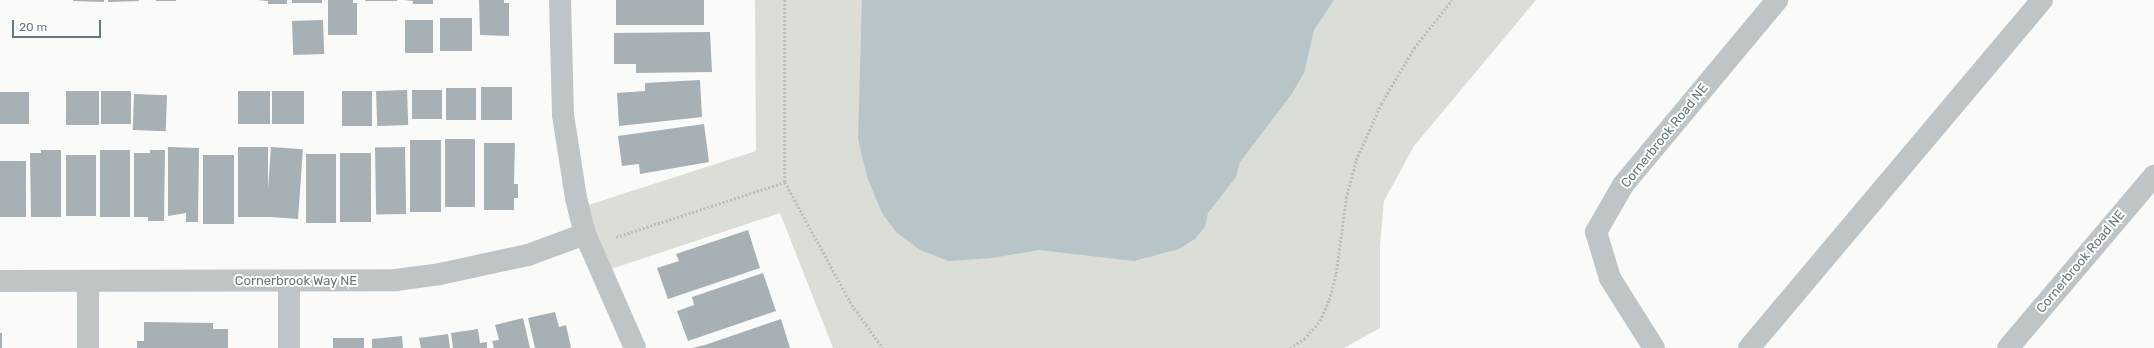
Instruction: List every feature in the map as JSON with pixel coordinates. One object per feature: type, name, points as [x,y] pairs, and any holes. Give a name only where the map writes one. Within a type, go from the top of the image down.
[{"type":"street","points":[[560,0],[563,115],[569,158],[588,240],[635,348]]},
{"type":"street","name":"Cornerbrook Road NE","points":[[1654,348],[1610,278],[1596,232],[1624,185],[1777,0]]},
{"type":"street","points":[[1749,348],[2042,0]]},
{"type":"street","name":"Cornerbrook Road NE","points":[[2008,348],[2154,176]]},
{"type":"street","name":"Cornerbrook Way NE","points":[[0,281],[289,282],[396,280],[440,274],[588,240]]},
{"type":"street","points":[[88,281],[88,348]]},
{"type":"street","points":[[289,282],[289,348]]},
{"type":"path","points":[[785,0],[784,182],[852,305],[883,348]]},
{"type":"path","points":[[1290,348],[1304,339],[1320,321],[1329,300],[1336,274],[1346,198],[1356,160],[1381,104],[1414,48],[1452,0]]},
{"type":"path","points":[[588,240],[784,182]]},
{"type":"shaded area","points":[[755,0],[1536,0],[1414,146],[1384,201],[1380,244],[1380,328],[1344,348],[833,348],[780,213],[602,272],[579,208],[756,151]]},
{"type":"shaded area","points":[[862,0],[1334,0],[1314,30],[1304,73],[1291,95],[1240,162],[1236,177],[1208,213],[1205,227],[1195,239],[1179,249],[1134,261],[1039,250],[992,258],[949,261],[920,250],[896,232],[882,213],[867,177],[858,139]]},
{"type":"building","points":[[104,0],[104,2],[73,1]]},
{"type":"building","points":[[108,0],[139,0],[139,1],[108,2]]},
{"type":"building","points":[[176,0],[176,1],[156,1]]},
{"type":"building","points":[[257,0],[287,0],[287,4],[268,4],[268,1]]},
{"type":"building","points":[[292,0],[322,0],[322,3],[292,3]]},
{"type":"building","points":[[328,0],[353,0],[353,3],[357,3],[357,35],[328,35]]},
{"type":"building","points":[[397,0],[397,1],[365,1]]},
{"type":"building","points":[[403,0],[433,0],[433,4],[413,4],[413,1]]},
{"type":"building","points":[[479,0],[504,0],[504,3],[509,3],[509,36],[480,35]]},
{"type":"building","points":[[616,0],[704,0],[704,25],[616,25]]},
{"type":"building","points":[[440,18],[472,18],[472,51],[440,51]]},
{"type":"building","points":[[323,20],[324,54],[293,55],[292,21]]},
{"type":"building","points":[[405,20],[433,20],[433,53],[405,53]]},
{"type":"building","points":[[710,32],[712,72],[636,73],[636,64],[614,64],[614,33]]},
{"type":"building","points":[[700,80],[702,117],[619,126],[617,93],[645,91],[645,83]]},
{"type":"building","points":[[481,87],[512,87],[512,120],[481,120]]},
{"type":"building","points":[[446,88],[476,88],[476,120],[446,120]]},
{"type":"building","points":[[407,90],[408,125],[377,126],[376,91]]},
{"type":"building","points":[[412,90],[442,90],[442,119],[412,119]]},
{"type":"building","points":[[66,91],[99,91],[99,125],[66,125]]},
{"type":"building","points":[[101,91],[131,91],[131,124],[101,124]]},
{"type":"building","points":[[238,91],[270,91],[270,124],[238,124]]},
{"type":"building","points":[[272,91],[304,91],[304,124],[272,124]]},
{"type":"building","points":[[342,91],[372,91],[372,126],[342,126]]},
{"type":"building","points":[[0,92],[29,92],[29,124],[0,124]]},
{"type":"building","points":[[134,94],[167,95],[166,131],[133,130]]},
{"type":"building","points":[[704,124],[709,162],[640,174],[639,164],[622,166],[618,136]]},
{"type":"building","points":[[445,139],[475,139],[475,207],[445,207]]},
{"type":"building","points":[[410,140],[441,140],[441,212],[410,212]]},
{"type":"building","points":[[484,143],[515,143],[514,184],[518,184],[518,198],[514,198],[514,210],[484,210]]},
{"type":"building","points":[[168,147],[199,148],[198,222],[186,222],[186,213],[168,216]]},
{"type":"building","points":[[238,147],[268,147],[268,217],[238,217]]},
{"type":"building","points":[[271,147],[303,149],[298,219],[266,217]]},
{"type":"building","points":[[405,147],[406,214],[376,215],[375,148]]},
{"type":"building","points":[[41,150],[61,150],[61,217],[31,217],[30,153],[41,153]]},
{"type":"building","points":[[100,150],[130,150],[130,217],[100,217]]},
{"type":"building","points":[[150,150],[165,150],[164,221],[148,221],[148,217],[134,217],[134,153],[150,153]]},
{"type":"building","points":[[340,153],[371,153],[371,222],[340,222]]},
{"type":"building","points":[[306,154],[336,154],[336,223],[306,223]]},
{"type":"building","points":[[66,155],[96,155],[96,216],[66,216]]},
{"type":"building","points":[[203,155],[234,155],[234,224],[203,224]]},
{"type":"building","points":[[0,161],[26,161],[26,217],[0,217]]},
{"type":"building","points":[[748,230],[760,268],[668,299],[657,268],[679,261],[676,254]]},
{"type":"building","points":[[763,273],[776,311],[688,341],[677,311],[694,305],[692,297]]},
{"type":"building","points":[[555,312],[559,327],[566,325],[571,348],[535,348],[528,318]]},
{"type":"building","points":[[523,318],[530,348],[494,348],[492,341],[499,340],[495,325]]},
{"type":"building","points":[[781,319],[790,348],[692,348],[705,345]]},
{"type":"building","points":[[144,322],[213,323],[213,329],[228,329],[228,348],[137,348],[137,341],[144,341]]},
{"type":"building","points":[[478,329],[480,343],[487,342],[487,348],[453,348],[451,333]]},
{"type":"building","points":[[0,333],[2,333],[2,348],[0,348]]},
{"type":"building","points":[[448,334],[450,348],[421,348],[419,338]]},
{"type":"building","points":[[402,336],[403,348],[372,348],[372,339]]},
{"type":"building","points":[[333,338],[364,338],[364,348],[333,348]]}]
